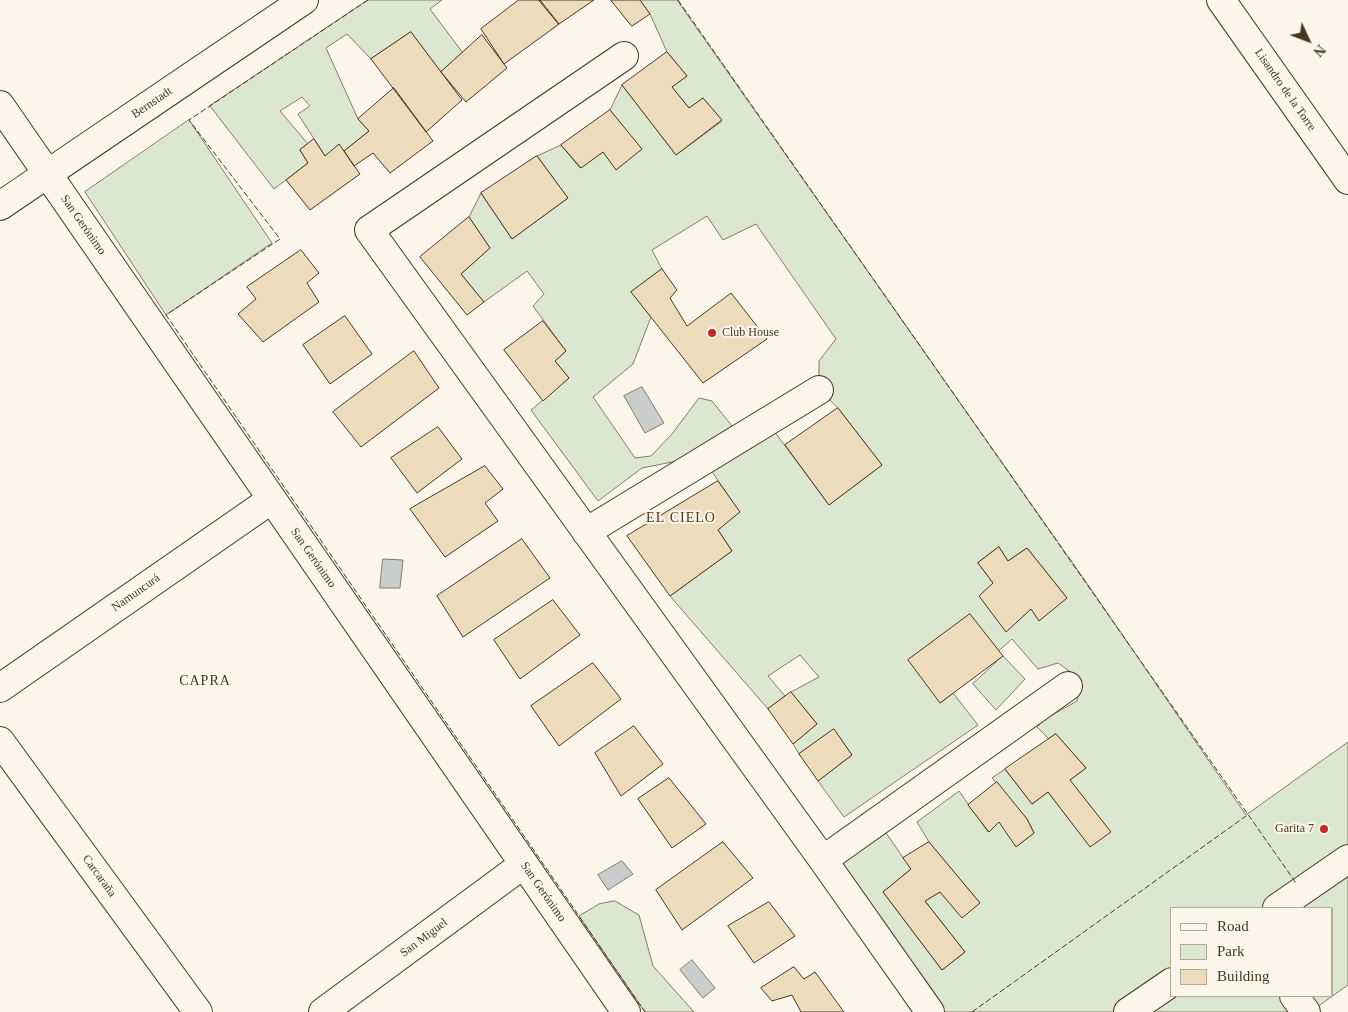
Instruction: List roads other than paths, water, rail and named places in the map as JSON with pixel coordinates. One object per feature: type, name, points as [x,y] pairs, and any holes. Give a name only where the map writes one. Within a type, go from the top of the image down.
[{"type":"street","name":"Bernstadt","points":[[0,206],[304,0]]},
{"type":"street","name":"Lisandro de la Torre","points":[[1221,0],[1348,180]]},
{"type":"street","points":[[624,56],[368,230],[823,860],[930,1012]]},
{"type":"street","name":"San Gerónimo","points":[[0,105],[626,1012]]},
{"type":"street","points":[[586,532],[819,390]]},
{"type":"street","name":"Namuncurá","points":[[0,688],[272,499]]},
{"type":"street","points":[[823,860],[1068,686]]},
{"type":"street","name":"Carcaraña","points":[[0,741],[198,1012]]},
{"type":"street","points":[[1278,907],[1348,859]]},
{"type":"street","name":"San Miguel","points":[[324,1012],[524,864]]},
{"type":"street","points":[[1128,1012],[1170,983]]},
{"type":"street","points":[[1295,997],[1306,1012]]},
{"type":"place","name":"Club House","points":[[712,333]]},
{"type":"place","name":"Garita 7","points":[[1324,829]]},
{"type":"district","name":"EL CIELO","points":[[681,518]]},
{"type":"district","name":"CAPRA","points":[[205,681]]}]
